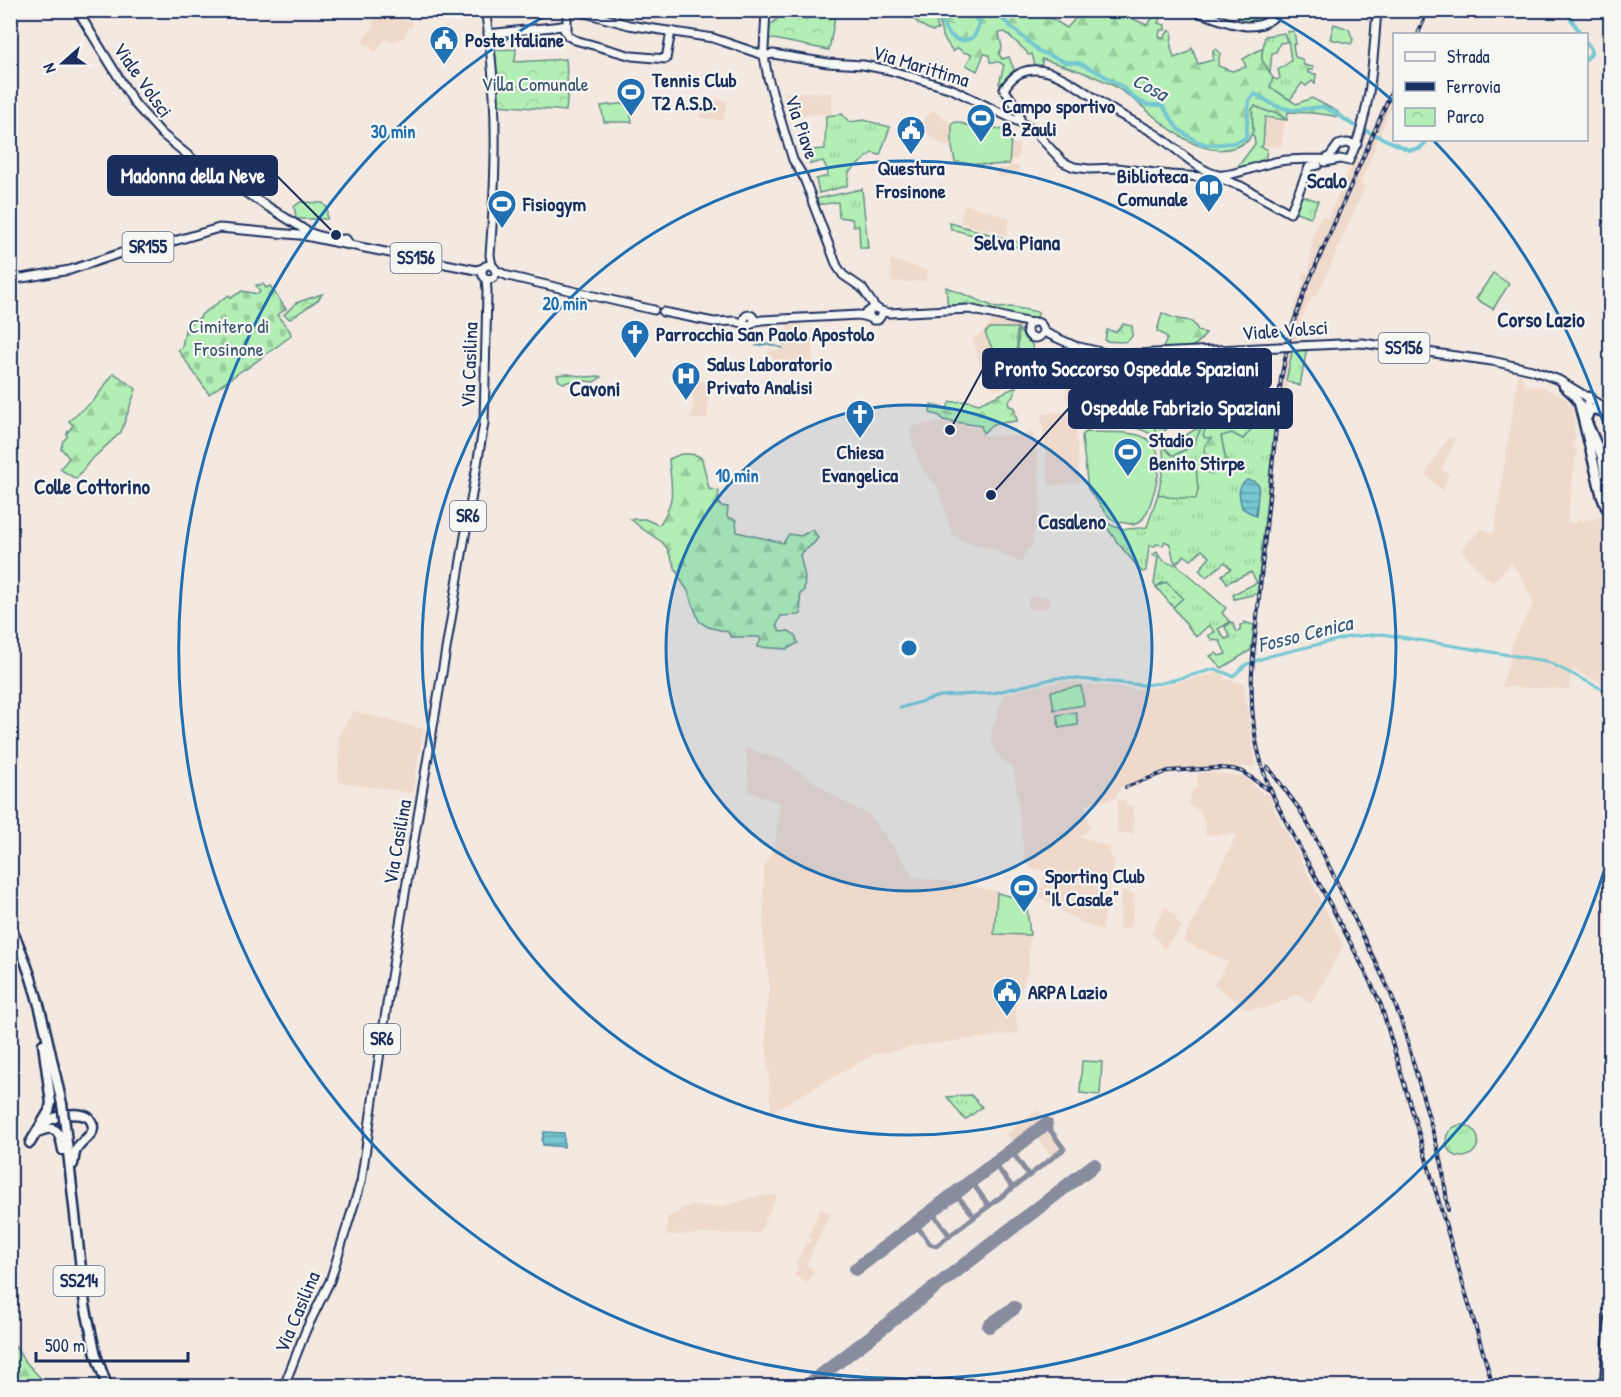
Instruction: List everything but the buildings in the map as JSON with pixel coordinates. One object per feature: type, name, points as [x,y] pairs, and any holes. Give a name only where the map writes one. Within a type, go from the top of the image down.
[{"type":"highway","points":[[1564,386],[1576,397],[1609,505]]},
{"type":"highway","points":[[1582,415],[1582,405],[1587,398]]},
{"type":"highway","points":[[1587,398],[1585,414],[1602,457],[1609,505]]},
{"type":"highway","points":[[1589,426],[1587,415],[1589,411],[1596,409],[1610,413]]},
{"type":"highway","points":[[10,926],[37,992],[60,1105],[71,1177]]},
{"type":"highway","points":[[24,961],[60,1105]]},
{"type":"highway","points":[[30,1143],[49,1112],[52,1099],[41,1029]]},
{"type":"highway","points":[[39,1129],[52,1119],[82,1114],[89,1118],[93,1124],[93,1131],[68,1160]]},
{"type":"highway","points":[[63,1125],[75,1139],[89,1137]]},
{"type":"highway","points":[[39,1129],[50,1128],[57,1131],[68,1160]]},
{"type":"highway","name":"SS214","points":[[71,1177],[87,1318],[105,1386]]},
{"type":"highway","name":"SS214","points":[[71,1177],[81,1306],[92,1356],[105,1386]]},
{"type":"highway","points":[[1605,1386],[1611,1318]]},
{"type":"main road","name":"Viale Volsci","points":[[77,10],[122,84],[150,122],[195,161],[283,216],[300,231],[357,246],[488,272]]},
{"type":"main road","points":[[488,34],[562,26],[565,25],[566,10]]},
{"type":"main road","points":[[566,10],[567,34]]},
{"type":"main road","points":[[562,26],[575,40],[632,56],[666,59],[671,31],[629,25],[574,10]]},
{"type":"main road","points":[[766,10],[767,53]]},
{"type":"main road","points":[[1192,10],[1252,27],[1267,23],[1280,10]]},
{"type":"main road","points":[[1309,164],[1340,159],[1349,161],[1364,123],[1377,10]]},
{"type":"main road","name":"SR6","points":[[486,12],[496,130],[488,272]]},
{"type":"main road","name":"Via Marittima","points":[[671,31],[711,38],[754,51],[828,63],[863,65],[952,89],[1021,123],[1036,133],[1063,162],[1074,167],[1117,168],[1170,175],[1208,173],[1217,177],[1227,176]]},
{"type":"main road","name":"Via Piave","points":[[767,53],[766,67],[793,160],[803,176],[837,266],[843,275],[862,288],[870,300],[873,313]]},
{"type":"main road","points":[[1036,133],[1004,89],[1021,73],[1037,70],[1057,74],[1156,135],[1208,173],[1227,176],[1291,213],[1309,164]]},
{"type":"main road","points":[[1018,109],[1021,123]]},
{"type":"main road","points":[[1227,176],[1282,160],[1326,159],[1338,145],[1358,140]]},
{"type":"main road","points":[[1309,164],[1318,165]]},
{"type":"main road","name":"SR155","points":[[10,280],[66,271],[122,252],[174,241],[219,228],[286,233],[300,231]]},
{"type":"main road","name":"SS156","points":[[488,272],[654,310]]},
{"type":"main road","name":"Via Casilina","points":[[284,1386],[306,1330],[330,1281],[361,1182],[394,961],[484,423],[488,272]]},
{"type":"main road","name":"Viale Volsci","points":[[873,313],[969,309],[1012,318],[1029,326],[1038,323],[1042,331],[1053,336],[1085,349],[1114,355],[1343,343],[1372,344],[1520,367],[1559,380],[1610,413]]},
{"type":"main road","name":"SS156","points":[[663,312],[709,321],[873,313]]},
{"type":"main road","name":"Viale Volsci","points":[[1029,326],[1027,333],[1031,338],[1036,338],[1042,331]]},
{"type":"main road","name":"Viale Volsci","points":[[1520,367],[1587,398]]},
{"type":"shaded area","points":[[369,10],[385,11],[413,23],[412,28],[409,27],[404,38],[393,41],[384,40],[376,52],[362,42],[374,25],[371,23],[379,17]]},
{"type":"shaded area","points":[[1393,86],[1393,102],[1360,184],[1365,186],[1318,294],[1311,298],[1301,321],[1286,381],[1288,385],[1284,417],[1275,413],[1282,361],[1295,304],[1305,281],[1301,278],[1304,272],[1308,274],[1309,272],[1312,238],[1321,216],[1328,217],[1353,162],[1359,162]]},
{"type":"shaded area","points":[[785,92],[832,93],[832,114],[796,115],[793,108],[781,107],[780,100],[786,101]]},
{"type":"shaded area","points":[[703,97],[727,101],[723,121],[700,117]]},
{"type":"shaded area","points":[[933,110],[952,125],[951,146],[946,147],[926,132],[923,121]]},
{"type":"shaded area","points":[[1266,118],[1285,120],[1281,147],[1263,145]]},
{"type":"shaded area","points":[[1012,144],[1019,144],[1018,160],[1012,160],[1011,166],[1019,166],[1018,171],[1016,174],[998,178],[996,169],[1009,168]]},
{"type":"shaded area","points":[[965,204],[1009,218],[1007,236],[960,222]]},
{"type":"shaded area","points":[[890,259],[929,271],[926,281],[891,282]]},
{"type":"shaded area","points":[[994,318],[1021,326],[1033,343],[1037,357],[1034,377],[997,390],[993,388],[980,365],[973,339],[982,333]]},
{"type":"shaded area","points":[[801,320],[803,341],[813,339],[812,363],[787,365],[782,369],[768,352],[769,350],[783,350],[781,333],[787,331],[787,322],[796,323]]},
{"type":"shaded area","points":[[1082,374],[1129,374],[1128,414],[1111,413],[1090,424],[1086,422],[1065,397],[1072,378]]},
{"type":"shaded area","points":[[1518,374],[1522,375],[1524,385],[1543,387],[1566,399],[1573,409],[1575,435],[1573,448],[1577,449],[1567,521],[1576,524],[1578,518],[1582,521],[1607,516],[1610,519],[1610,687],[1573,670],[1569,689],[1501,687],[1510,660],[1511,645],[1534,603],[1520,575],[1511,563],[1492,583],[1461,550],[1482,528],[1494,534]]},
{"type":"shaded area","points":[[698,381],[710,382],[707,419],[690,419],[694,406],[692,391]]},
{"type":"shaded area","points":[[1066,412],[1075,422],[1080,482],[1049,486],[1041,414]]},
{"type":"shaded area","points":[[946,422],[980,428],[983,436],[1024,435],[1033,432],[1037,449],[1041,504],[1031,547],[1026,550],[1027,555],[1024,555],[1022,563],[989,548],[961,541],[952,534],[937,485],[923,472],[912,442],[910,428]]},
{"type":"shaded area","points":[[1448,438],[1455,440],[1441,470],[1449,474],[1443,491],[1425,474]]},
{"type":"shaded area","points":[[1029,597],[1050,597],[1048,608],[1028,609]]},
{"type":"shaded area","points":[[1221,672],[1226,679],[1244,684],[1256,765],[1254,767],[1162,770],[1120,788],[1116,798],[1085,805],[1090,828],[1087,833],[1079,836],[1110,847],[1109,852],[1115,862],[1102,931],[1069,916],[1040,897],[1043,878],[1046,874],[1042,870],[1031,870],[1030,864],[1025,863],[1014,770],[996,753],[990,737],[1004,694],[1061,681],[1134,689],[1152,688]]},
{"type":"shaded area","points":[[354,711],[424,729],[412,793],[338,782],[339,734]]},
{"type":"shaded area","points":[[746,748],[781,759],[840,800],[869,815],[914,877],[996,891],[993,935],[1030,935],[1028,971],[1015,1007],[1018,1033],[917,1046],[873,1055],[771,1112],[765,1021],[770,988],[763,937],[764,867],[775,845],[780,803],[749,792]]},
{"type":"shaded area","points":[[1198,772],[1243,776],[1263,794],[1268,793],[1274,806],[1273,809],[1343,946],[1312,1003],[1296,995],[1267,1008],[1247,1009],[1214,985],[1228,962],[1183,941],[1236,836],[1233,834],[1204,835],[1206,833],[1202,816],[1197,809],[1188,805],[1193,788],[1197,788]]},
{"type":"shaded area","points":[[1118,799],[1126,801],[1126,807],[1134,806],[1133,834],[1117,832]]},
{"type":"shaded area","points":[[1122,890],[1135,894],[1132,927],[1119,930]]},
{"type":"shaded area","points":[[1166,906],[1182,927],[1163,950],[1157,938],[1151,933]]},
{"type":"shaded area","points":[[1038,1110],[1066,1149],[1053,1159],[1035,1134],[1016,1148],[1006,1134]]},
{"type":"shaded area","points":[[777,1195],[759,1233],[667,1235],[667,1217],[689,1206],[721,1207],[758,1196]]},
{"type":"shaded area","points":[[820,1208],[830,1213],[806,1265],[815,1271],[808,1283],[794,1275],[799,1266],[796,1264],[806,1242],[809,1243],[811,1240],[808,1238]]},
{"type":"green space","points":[[785,11],[836,11],[829,50],[768,38],[769,27]]},
{"type":"green space","points":[[908,11],[934,11],[938,30],[932,31],[919,24],[907,13]]},
{"type":"green space","points":[[937,11],[1039,11],[1067,28],[1082,11],[1115,11],[1120,14],[1122,11],[1134,11],[1133,19],[1147,25],[1155,15],[1160,18],[1158,23],[1165,25],[1165,30],[1160,30],[1159,36],[1164,38],[1169,30],[1172,32],[1171,47],[1174,58],[1187,53],[1192,48],[1198,64],[1213,60],[1213,50],[1216,49],[1220,53],[1218,66],[1232,71],[1246,67],[1243,59],[1262,48],[1262,60],[1273,78],[1270,87],[1296,104],[1312,98],[1338,112],[1337,117],[1319,113],[1288,112],[1287,120],[1275,112],[1255,106],[1252,109],[1253,131],[1248,141],[1230,149],[1212,149],[1194,144],[1161,122],[1131,97],[1098,78],[1042,59],[1042,69],[1036,69],[1032,54],[1028,55],[1005,32],[999,33],[1002,47],[999,54],[1002,59],[1009,57],[1016,75],[1002,85],[999,84],[1004,65],[999,62],[990,62],[989,55],[984,54],[977,71],[966,65],[972,54],[958,48],[953,52],[942,35]]},
{"type":"green space","points":[[1242,11],[1278,11],[1270,19],[1261,12],[1260,23],[1256,25],[1256,20],[1253,19],[1248,25],[1235,22]]},
{"type":"green space","points":[[1334,24],[1349,29],[1353,40],[1351,44],[1330,39]]},
{"type":"green space","points":[[1294,31],[1295,57],[1302,59],[1304,65],[1313,67],[1313,70],[1308,70],[1308,73],[1316,74],[1315,84],[1312,81],[1306,86],[1302,83],[1290,100],[1270,87],[1273,78],[1277,80],[1280,78],[1278,70],[1291,61],[1287,32]]},
{"type":"green space","points":[[1284,33],[1287,42],[1280,43],[1276,52],[1272,53],[1270,72],[1261,60],[1265,36]]},
{"type":"green space","name":"Villa Comunale","points":[[516,49],[515,62],[566,59],[568,90],[566,111],[498,105],[493,50]]},
{"type":"green space","points":[[629,103],[632,122],[604,122],[601,106]]},
{"type":"green space","points":[[1255,106],[1275,112],[1287,120],[1265,117],[1263,145],[1260,147],[1267,149],[1265,162],[1236,169],[1255,144],[1254,136],[1250,134],[1253,131],[1252,109]]},
{"type":"green space","points":[[842,114],[849,122],[864,120],[890,127],[880,155],[872,153],[849,172],[847,186],[819,193],[816,179],[828,176],[827,169],[823,161],[810,164],[811,150],[825,149],[826,116]]},
{"type":"green space","name":"Campo sportivo B. Zauli","points":[[958,122],[1007,132],[1011,140],[1009,164],[955,162],[952,147],[952,123]]},
{"type":"green space","points":[[862,189],[868,248],[860,248],[859,226],[853,226],[852,219],[839,217],[838,202],[817,205],[816,199]]},
{"type":"green space","points":[[1300,195],[1318,201],[1311,217],[1296,212]]},
{"type":"green space","points":[[300,202],[323,203],[327,208],[327,219],[293,219],[296,216],[294,207]]},
{"type":"green space","points":[[950,223],[1018,242],[1019,245],[1015,247],[951,229]]},
{"type":"green space","points":[[1493,273],[1509,284],[1493,309],[1476,299]]},
{"type":"green space","name":"Cimitero di Frosinone","points":[[263,284],[266,288],[270,286],[286,309],[277,315],[290,331],[291,336],[209,394],[178,350],[182,347],[186,325],[201,317],[229,295],[231,298],[242,291],[258,294],[260,292],[256,285]]},
{"type":"green space","points":[[946,287],[997,308],[1012,307],[1038,312],[1038,315],[1030,318],[985,309],[948,308]]},
{"type":"green space","points":[[322,294],[318,300],[290,319],[284,315],[296,303]]},
{"type":"green space","points":[[1162,313],[1190,321],[1198,331],[1206,333],[1197,344],[1187,348],[1162,350],[1167,339],[1157,331]]},
{"type":"green space","points":[[1123,324],[1132,326],[1131,338],[1124,342],[1105,341],[1107,330],[1116,332]]},
{"type":"green space","points":[[990,328],[1017,328],[1017,369],[1004,374],[985,333]]},
{"type":"green space","points":[[1018,328],[1025,339],[1031,343],[1034,351],[1034,365],[1018,365]]},
{"type":"green space","points":[[1307,347],[1300,386],[1286,381],[1293,348]]},
{"type":"green space","points":[[114,373],[136,389],[121,432],[89,462],[76,479],[60,469],[69,458],[61,448],[73,425],[69,421],[94,400]]},
{"type":"green space","points":[[1129,374],[1168,375],[1205,385],[1199,386],[1160,408],[1163,418],[1156,426],[1155,437],[1132,427],[1090,425],[1111,413],[1128,413]]},
{"type":"green space","points":[[557,375],[601,377],[594,382],[585,381],[577,384],[572,381],[564,383],[559,381]]},
{"type":"green space","points":[[1200,385],[1213,389],[1248,415],[1245,419],[1253,427],[1243,439],[1232,433],[1221,436],[1227,466],[1217,468],[1211,473],[1205,472],[1202,460],[1204,456],[1209,457],[1204,451],[1205,445],[1211,438],[1205,438],[1203,435],[1206,424],[1201,428],[1194,444],[1175,455],[1165,448],[1196,429],[1194,423],[1196,421],[1182,415],[1156,437],[1155,433],[1156,426],[1163,418],[1161,406],[1170,400],[1176,401]]},
{"type":"green space","points":[[1016,387],[1014,396],[1008,401],[1009,406],[1014,407],[1017,421],[994,424],[983,433],[981,426],[943,420],[940,416],[930,413],[931,404],[946,409],[950,402],[969,401],[979,404]]},
{"type":"green space","points":[[1266,411],[1275,420],[1257,594],[1234,599],[1233,594],[1257,583],[1251,572],[1227,583],[1222,575],[1231,569],[1225,562],[1206,577],[1199,570],[1210,557],[1202,550],[1191,560],[1184,555],[1177,563],[1174,561],[1170,544],[1165,541],[1163,545],[1149,546],[1146,571],[1142,572],[1100,517],[1116,527],[1134,529],[1147,527],[1158,494],[1168,497],[1196,466],[1164,466],[1163,449],[1175,455],[1191,447],[1203,425],[1206,424],[1208,437],[1211,438],[1211,473],[1217,468],[1227,466],[1221,436],[1232,433],[1243,439]]},
{"type":"green space","points":[[1087,432],[1135,434],[1147,439],[1156,450],[1159,464],[1155,489],[1147,512],[1139,522],[1133,525],[1110,518],[1088,489],[1082,437]]},
{"type":"green space","points":[[681,454],[695,455],[702,459],[709,489],[719,491],[720,506],[728,507],[727,517],[736,520],[737,532],[783,543],[789,534],[801,536],[813,529],[818,538],[800,555],[805,577],[804,591],[800,594],[801,614],[781,616],[777,625],[780,632],[789,631],[795,635],[798,643],[787,649],[757,647],[761,640],[759,637],[731,637],[728,632],[708,627],[699,621],[688,591],[680,579],[667,548],[631,519],[645,519],[660,524],[671,500],[669,459]]},
{"type":"green space","points":[[1164,466],[1196,466],[1198,490],[1196,499],[1158,494]]},
{"type":"green space","points":[[1157,552],[1165,561],[1176,564],[1226,608],[1222,613],[1230,622],[1218,629],[1225,639],[1230,637],[1225,627],[1232,622],[1237,632],[1240,631],[1240,625],[1244,622],[1254,625],[1251,650],[1222,668],[1210,656],[1216,653],[1219,656],[1226,654],[1220,641],[1212,640],[1208,635],[1215,632],[1209,625],[1196,637],[1173,607],[1183,598],[1162,583],[1156,587],[1154,584],[1158,557],[1153,555]]},
{"type":"green space","points":[[1166,582],[1183,598],[1173,607],[1156,587]]},
{"type":"green space","points":[[1081,686],[1084,705],[1054,710],[1051,691]]},
{"type":"green space","points":[[1076,712],[1078,725],[1059,728],[1057,715]]},
{"type":"green space","points":[[997,893],[1026,900],[1030,935],[994,934]]},
{"type":"green space","points":[[1082,1061],[1102,1062],[1100,1095],[1080,1093]]},
{"type":"green space","points":[[971,1095],[982,1107],[965,1120],[947,1097]]},
{"type":"green space","points":[[1462,1125],[1473,1130],[1478,1141],[1473,1152],[1462,1157],[1451,1152],[1446,1141],[1451,1130]]},
{"type":"green space","points":[[11,1340],[23,1359],[46,1386],[11,1386]]},
{"type":"water","points":[[1247,480],[1259,485],[1256,516],[1242,508],[1240,489]]},
{"type":"water","points":[[544,1132],[564,1133],[564,1147],[543,1145]]},
{"type":"waterway","name":"Cosa","points":[[940,10],[946,30],[960,40],[974,37],[980,23],[967,10]]},
{"type":"waterway","name":"Cosa","points":[[992,10],[1039,51],[1066,62],[1079,63],[1098,72],[1121,86],[1138,101],[1149,105],[1162,105],[1178,129],[1196,141],[1207,145],[1234,143],[1246,138],[1249,100],[1255,94],[1276,106],[1292,110],[1323,107],[1353,125],[1409,150],[1419,149],[1427,141]]},
{"type":"waterway","name":"Cosa","points":[[1565,10],[1580,33]]},
{"type":"waterway","name":"Cosa","points":[[1588,45],[1591,49],[1588,57]]},
{"type":"waterway","points":[[802,343],[813,339]]},
{"type":"waterway","points":[[756,346],[767,344],[783,348]]},
{"type":"waterway","name":"Fosso Cenica","points":[[900,708],[940,696],[993,693],[1056,678],[1143,685],[1162,683],[1215,669],[1233,676],[1247,664],[1270,656],[1349,637],[1382,634],[1546,661],[1610,693]]},
{"type":"taxiway","points":[[915,1223],[930,1244],[936,1246],[1064,1149],[1046,1124]]},
{"type":"taxiway","points":[[1011,1150],[1029,1176]]},
{"type":"taxiway","points":[[994,1163],[1013,1188]]},
{"type":"taxiway","points":[[971,1181],[989,1206]]},
{"type":"taxiway","points":[[955,1193],[975,1217]]},
{"type":"taxiway","points":[[931,1211],[950,1236]]},
{"type":"runway","points":[[856,1269],[1046,1124]]},
{"type":"runway","points":[[807,1386],[1094,1165]]},
{"type":"runway","points":[[989,1326],[1014,1308]]},
{"type":"railway","points":[[1418,33],[1428,10]]},
{"type":"railway","points":[[1393,88],[1304,293],[1291,330],[1281,379],[1253,657],[1252,710],[1255,736],[1264,774],[1274,797],[1381,1005],[1493,1386]]},
{"type":"railway","points":[[1268,767],[1300,810],[1314,835],[1391,994],[1402,1023],[1442,1164],[1448,1210]]},
{"type":"railway","points":[[1126,787],[1168,771],[1219,768],[1243,772],[1269,790]]},
{"type":"place","name":"Poste Italiane","points":[[444,66]]},
{"type":"place","name":"Tennis Club T2 A.S.D.","points":[[631,118]]},
{"type":"place","name":"Campo sportivo B. Zauli","points":[[981,144]]},
{"type":"place","name":"Questura Frosinone","points":[[911,156]]},
{"type":"place","name":"Biblioteca Comunale","points":[[1209,214]]},
{"type":"place","name":"Fisiogym","points":[[502,230]]},
{"type":"place","name":"Madonna della Neve","points":[[336,235]]},
{"type":"place","name":"Parrocchia San Paolo Apostolo","points":[[635,360]]},
{"type":"place","name":"Salus Laboratorio Privato Analisi","points":[[686,402]]},
{"type":"place","name":"Pronto Soccorso Ospedale Spaziani","points":[[950,430]]},
{"type":"place","name":"Chiesa Evangelica","points":[[860,440]]},
{"type":"place","name":"Stadio Benito Stirpe","points":[[1128,478]]},
{"type":"place","name":"Ospedale Fabrizio Spaziani","points":[[991,495]]},
{"type":"place","name":"Sporting Club \"Il Casale\"","points":[[1024,914]]},
{"type":"place","name":"ARPA Lazio","points":[[1007,1018]]},
{"type":"district","name":"Scalo","points":[[1327,181]]},
{"type":"district","name":"Selva Piana","points":[[1017,243]]},
{"type":"district","name":"Corso Lazio","points":[[1541,320]]},
{"type":"district","name":"Cavoni","points":[[595,389]]},
{"type":"district","name":"Colle Cottorino","points":[[92,487]]},
{"type":"district","name":"Casaleno","points":[[1072,522]]}]
